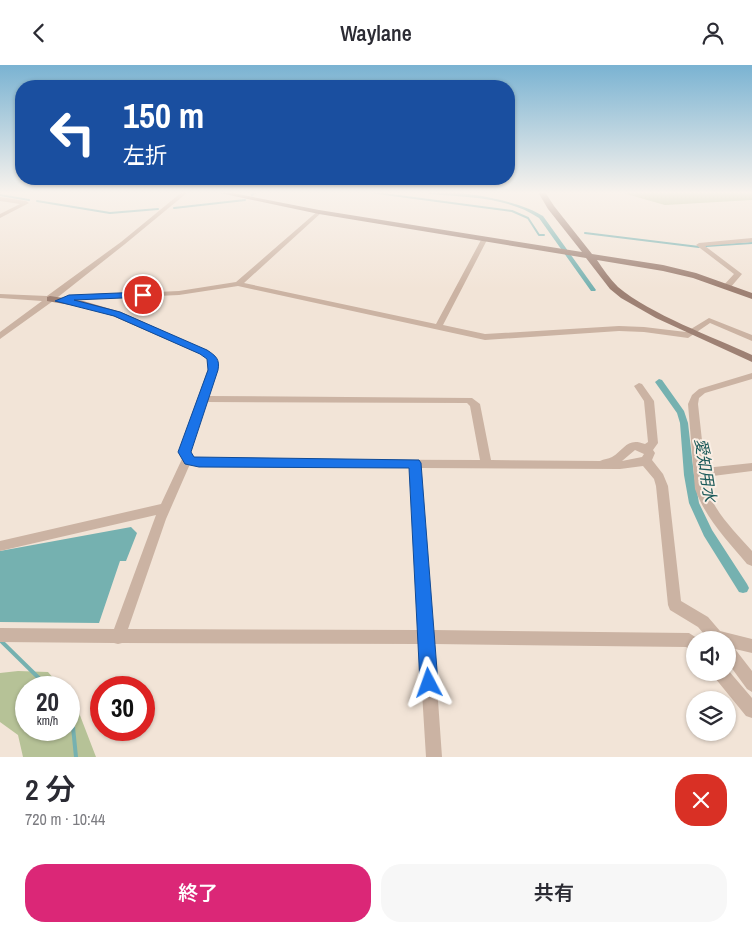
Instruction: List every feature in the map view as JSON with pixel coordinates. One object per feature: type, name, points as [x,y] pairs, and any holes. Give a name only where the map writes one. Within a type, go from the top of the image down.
[{"type":"main road","points":[[391,224],[664,268],[727,286],[752,296]]},
{"type":"main road","points":[[564,224],[613,287],[624,296],[643,308],[752,359]]},
{"type":"main road","points":[[55,300],[83,304],[117,314],[204,352]]},
{"type":"street","points":[[0,337],[55,300],[145,224]]},
{"type":"street","points":[[238,284],[305,224]]},
{"type":"street","points":[[438,327],[484,240]]},
{"type":"street","points":[[727,286],[738,275],[699,245],[752,240]]},
{"type":"street","points":[[0,296],[55,300],[69,297],[179,293],[238,284],[485,337],[522,336],[577,330],[639,329],[688,335],[709,320],[712,320],[752,338]]},
{"type":"street","points":[[118,637],[164,509],[187,459],[184,452],[214,363],[212,358],[204,352]]},
{"type":"street","points":[[752,376],[702,391],[695,397],[693,404],[701,489],[709,509],[752,560]]},
{"type":"street","points":[[187,459],[199,463],[620,465],[646,455],[653,443],[648,401],[639,386]]},
{"type":"street","points":[[202,399],[469,400],[475,404],[486,464]]},
{"type":"street","points":[[602,464],[615,460],[629,447],[636,446],[646,455],[662,486],[675,605],[703,622],[711,631]]},
{"type":"street","points":[[415,463],[434,757]]},
{"type":"street","points":[[700,473],[752,467]]},
{"type":"street","points":[[0,546],[164,509]]},
{"type":"street","points":[[0,635],[618,638],[686,641]]},
{"type":"street","points":[[736,642],[752,646]]},
{"type":"street","points":[[736,662],[752,684]]},
{"type":"street","points":[[727,681],[752,709]]},
{"type":"green space","points":[[18,671],[48,672],[51,676],[15,676],[15,733],[0,722],[0,673]]},
{"type":"green space","points":[[80,715],[96,757],[23,757],[19,741],[80,741]]},
{"type":"water","points":[[131,527],[137,533],[126,561],[120,561],[99,623],[0,622],[0,551]]},
{"type":"waterway","points":[[532,224],[539,235],[544,235]]},
{"type":"waterway","name":"愛知用水","points":[[546,224],[593,290]]},
{"type":"waterway","points":[[585,233],[699,247]]},
{"type":"waterway","points":[[706,246],[752,243]]},
{"type":"waterway","name":"愛知用水","points":[[659,382],[681,413],[684,423],[694,503],[708,533],[743,588]]},
{"type":"waterway","points":[[0,640],[37,676]]},
{"type":"waterway","points":[[74,741],[76,757]]},
{"type":"route","points":[[143,295],[69,297],[60,301],[83,304],[117,314],[204,352],[212,358],[214,363],[213,370],[184,452],[190,461],[199,463],[415,463],[429,683]]}]
